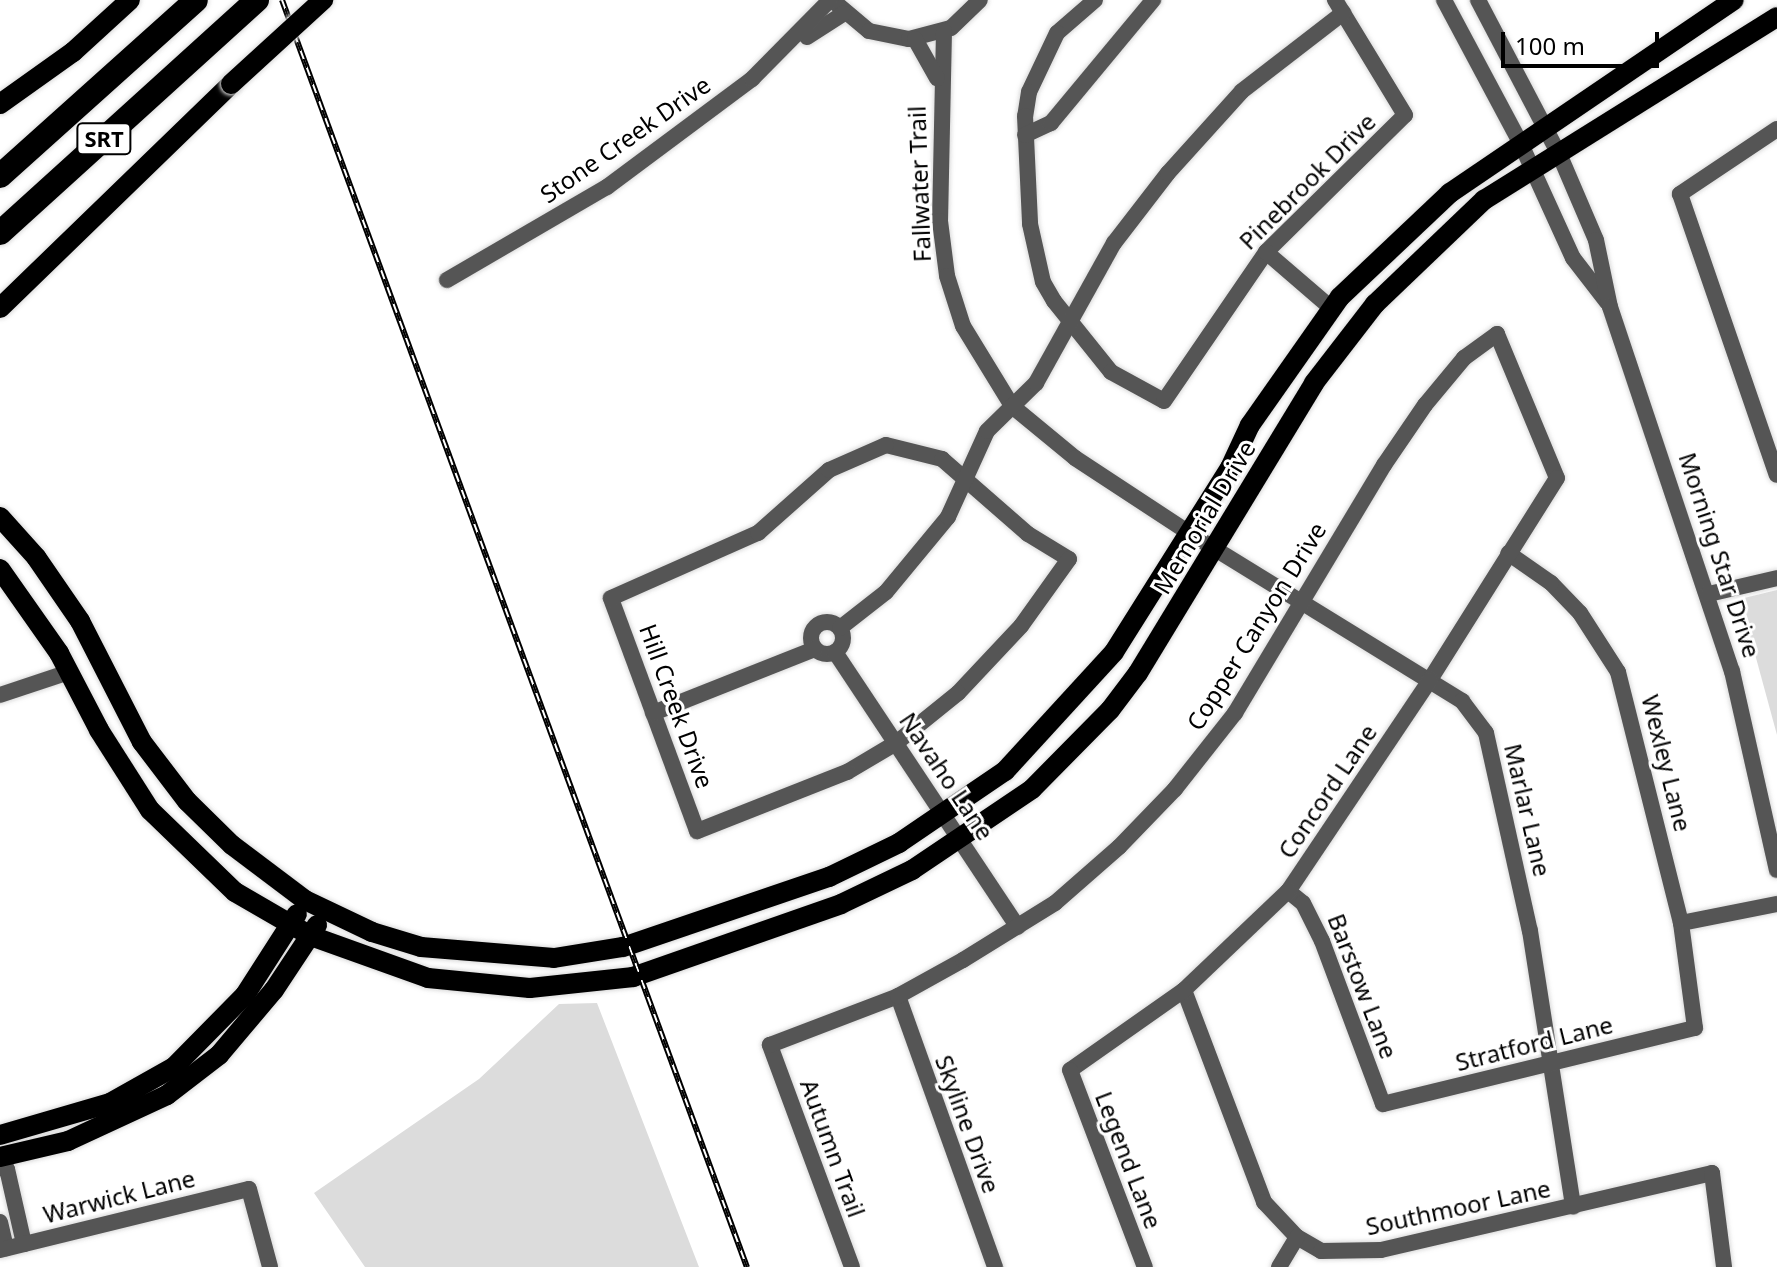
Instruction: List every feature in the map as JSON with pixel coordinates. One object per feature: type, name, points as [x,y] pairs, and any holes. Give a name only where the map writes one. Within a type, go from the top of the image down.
[{"type":"highway","name":"SRT","points":[[0,233],[257,0]]},
{"type":"highway","name":"SRT","points":[[0,176],[193,3]]},
{"type":"main road","points":[[0,104],[73,52],[130,0]]},
{"type":"main road","points":[[0,308],[231,84],[323,0]]},
{"type":"main road","name":"Memorial Drive","points":[[0,517],[36,557],[97,655],[142,742],[187,801],[232,845],[305,900],[325,911],[421,947],[487,956],[554,958],[623,947],[829,877],[946,815],[1005,771],[1084,689],[1114,652],[1189,533],[1250,425],[1331,308],[1406,231],[1521,144],[1734,0]]},
{"type":"main road","name":"Memorial Drive","points":[[0,569],[69,672],[150,810],[235,892],[311,936],[428,978],[530,988],[633,977],[841,904],[961,839],[1032,789],[1110,710],[1214,550],[1314,383],[1375,304],[1484,200],[1535,172],[1777,17]]},
{"type":"main road","points":[[69,672],[97,655]]},
{"type":"main road","points":[[305,900],[236,1005],[166,1084],[7,1133],[10,1155],[118,1122],[166,1084],[228,1045],[311,936],[325,911]]},
{"type":"street","points":[[831,0],[843,14],[869,31],[915,39],[944,31],[980,0]]},
{"type":"street","name":"Stone Creek Drive","points":[[782,53],[831,0]]},
{"type":"street","points":[[1071,316],[1043,282],[1030,224],[1025,135],[1029,92],[1043,56],[1057,33],[1095,0]]},
{"type":"street","points":[[1025,135],[1051,123],[1153,0]]},
{"type":"street","name":"Morning Star Drive","points":[[1444,0],[1521,144],[1573,258],[1610,307]]},
{"type":"street","name":"Morning Star Drive","points":[[1478,0],[1560,156],[1596,240],[1610,307],[1709,594],[1777,870]]},
{"type":"street","points":[[840,628],[886,592],[948,517],[968,480],[987,431],[1036,383],[1114,243],[1189,150],[1242,91],[1339,7]]},
{"type":"street","name":"Pinebrook Drive","points":[[1071,316],[1111,372],[1164,401],[1266,252],[1405,115],[1339,7]]},
{"type":"street","name":"Stone Creek Drive","points":[[447,280],[607,187],[782,53],[843,14]]},
{"type":"street","name":"Fallwater Trail","points":[[944,31],[940,87],[940,221],[947,276],[963,326],[1012,406],[1075,458],[1189,533]]},
{"type":"street","name":"Fallwater Trail","points":[[915,39],[940,87]]},
{"type":"street","points":[[1777,129],[1680,194],[1777,475]]},
{"type":"street","points":[[1266,252],[1331,308]]},
{"type":"street","name":"Copper Canyon Drive","points":[[770,1045],[898,996],[1018,927],[1088,876],[1175,789],[1235,713],[1425,405],[1464,358],[1497,334],[1557,478]]},
{"type":"street","name":"Hill Creek Drive","points":[[896,743],[796,795],[697,831],[611,598],[758,533],[854,455],[886,445],[915,449],[942,459],[968,480]]},
{"type":"street","name":"Concord Lane","points":[[1070,1070],[1184,990],[1288,891],[1430,680],[1557,478]]},
{"type":"street","points":[[896,743],[979,671],[1021,626],[1069,559],[1028,534],[968,480]]},
{"type":"street","name":"Marlar Lane","points":[[1189,533],[1430,680],[1471,710],[1486,733],[1530,931],[1573,1207]]},
{"type":"street","name":"Wexley Lane","points":[[1508,553],[1551,583],[1580,613],[1618,672],[1681,923],[1695,1028]]},
{"type":"street","points":[[1709,594],[1777,578]]},
{"type":"street","points":[[815,649],[810,638],[815,626],[826,621],[840,628]]},
{"type":"street","points":[[653,713],[815,649],[835,652],[842,644],[840,628]]},
{"type":"street","name":"Navaho Lane","points":[[835,652],[1018,927]]},
{"type":"street","points":[[0,695],[69,672]]},
{"type":"street","name":"Barstow Lane","points":[[1288,891],[1303,903],[1322,941],[1383,1104]]},
{"type":"street","points":[[1681,923],[1777,904]]},
{"type":"street","name":"Southmoor Lane","points":[[1184,990],[1264,1202],[1297,1237],[1321,1251],[1350,1254],[1573,1207],[1712,1173],[1724,1267]]},
{"type":"street","name":"Skyline Drive","points":[[898,996],[995,1267]]},
{"type":"street","name":"Stratford Lane","points":[[1383,1104],[1695,1028]]},
{"type":"street","name":"Autumn Trail","points":[[770,1045],[852,1267]]},
{"type":"street","name":"Legend Lane","points":[[1070,1070],[1140,1265]]},
{"type":"street","points":[[0,1168],[7,1169],[24,1244]]},
{"type":"street","name":"Warwick Lane","points":[[3,1249],[249,1189],[270,1267]]},
{"type":"street","points":[[0,1222],[3,1249]]},
{"type":"street","points":[[1279,1267],[1297,1237]]},
{"type":"shaded area","points":[[1777,590],[1777,735],[1740,599]]},
{"type":"shaded area","points":[[597,1003],[699,1267],[365,1267],[314,1193],[479,1079],[559,1004]]},
{"type":"railway","points":[[282,0],[747,1267]]}]
